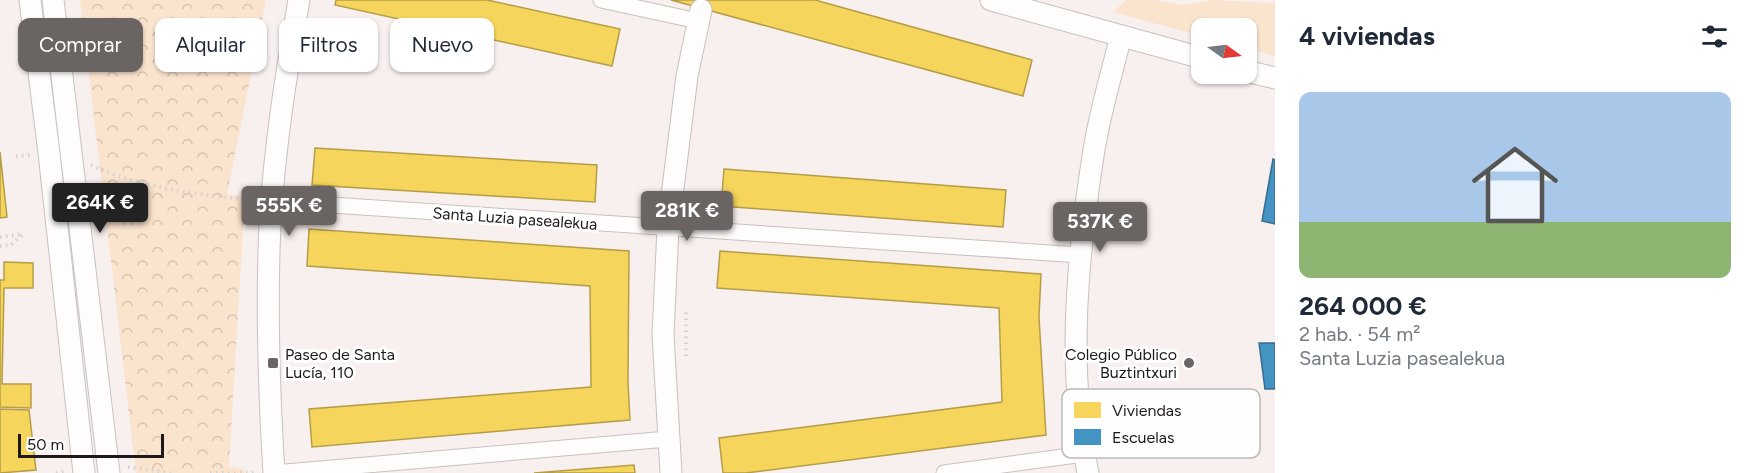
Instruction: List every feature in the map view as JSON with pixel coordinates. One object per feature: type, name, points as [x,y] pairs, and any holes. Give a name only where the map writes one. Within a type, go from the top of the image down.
[{"type":"street","points":[[30,0],[84,473]]},
{"type":"street","points":[[53,0],[109,473]]},
{"type":"street","points":[[299,0],[282,99],[272,201],[268,311],[274,473],[668,439]]},
{"type":"street","points":[[601,0],[700,16],[687,76],[668,228],[663,335],[671,473]]},
{"type":"street","points":[[991,0],[1191,55]]},
{"type":"street","points":[[1078,389],[1075,359],[1080,255],[1093,154],[1121,36]]},
{"type":"street","points":[[1257,74],[1275,78]]},
{"type":"street","name":"Santa Luzia pasealekua","points":[[272,201],[1080,255]]},
{"type":"street","points":[[944,473],[1086,464]]},
{"type":"path","points":[[85,161],[123,179],[212,196],[272,201]]},
{"type":"path","points":[[0,237],[23,234],[11,245],[0,246]]},
{"type":"path","points":[[210,473],[274,473]]},
{"type":"green space","points":[[80,0],[266,0],[262,18],[155,18],[155,72],[252,72],[227,194],[245,197],[229,467],[244,469],[245,473],[136,473],[89,72],[143,72],[143,18],[82,18]]},
{"type":"green space","points":[[1126,0],[1154,0],[1183,5],[1212,0],[1275,3],[1275,56],[1257,51],[1257,18],[1191,18],[1191,33],[1113,12]]},
{"type":"building: Viviendas","points":[[336,0],[487,0],[620,29],[612,66],[494,40],[494,18],[394,18],[335,5]]},
{"type":"building: Viviendas","points":[[671,0],[815,0],[1032,60],[1023,96]]},
{"type":"building: Viviendas","points":[[315,148],[597,165],[595,202],[312,185]]},
{"type":"building: Viviendas","points":[[0,152],[7,217],[0,218]]},
{"type":"building: Viviendas","points":[[724,169],[1006,190],[1003,227],[721,206]]},
{"type":"building: Viviendas","points":[[309,229],[629,251],[630,420],[312,447],[309,409],[591,387],[590,286],[307,266]]},
{"type":"building: Viviendas","points":[[720,251],[1041,274],[1039,317],[1046,435],[746,473],[723,473],[719,438],[1002,402],[999,308],[717,288]]},
{"type":"building: Viviendas","points":[[4,262],[33,263],[33,288],[4,288],[2,384],[31,384],[31,408],[0,407],[0,280],[4,280]]},
{"type":"building: Viviendas","points":[[0,409],[29,410],[36,470],[0,473]]},
{"type":"building: Viviendas","points":[[634,465],[635,473],[534,473]]},
{"type":"building: Escuelas","points":[[1273,159],[1275,160],[1275,224],[1262,221]]},
{"type":"building: Escuelas","points":[[1259,343],[1275,343],[1275,389],[1265,389]]},
{"type":"place","name":"Paseo de Santa Lucía, 110","points":[[273,363]]},
{"type":"place","name":"Colegio Público Buztintxuri","points":[[1189,363]]}]
